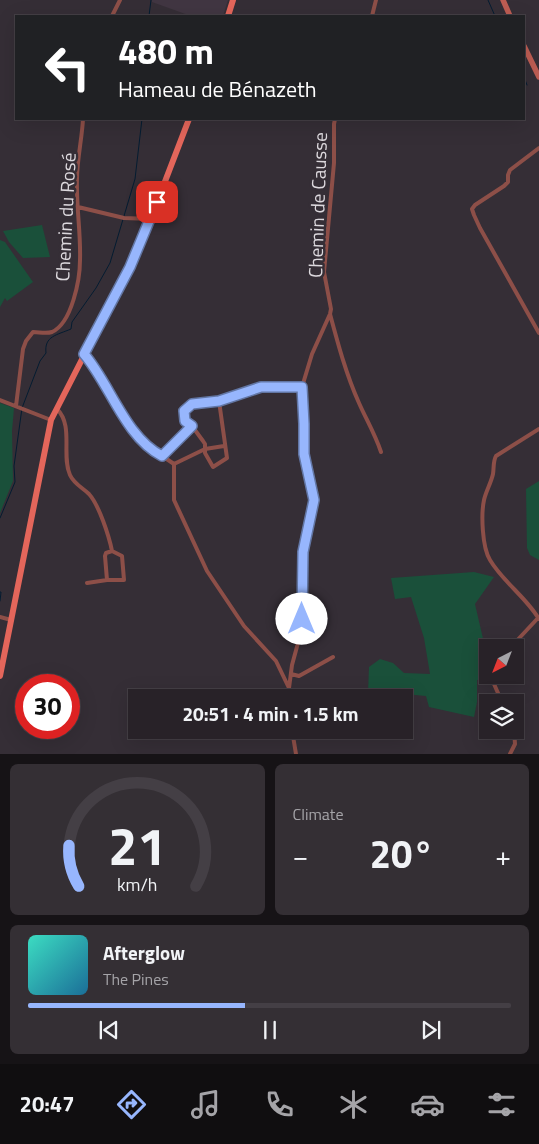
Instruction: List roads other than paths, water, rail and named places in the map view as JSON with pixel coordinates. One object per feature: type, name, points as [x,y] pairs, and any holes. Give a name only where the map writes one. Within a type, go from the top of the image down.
[{"type":"main road","points":[[228,15],[233,0]]},
{"type":"main road","points":[[503,0],[510,15]]},
{"type":"main road","points":[[525,48],[539,76]]},
{"type":"main road","points":[[0,676],[51,420],[130,267],[151,219],[189,120]]},
{"type":"street","points":[[112,15],[120,0]]},
{"type":"street","points":[[372,15],[376,0]]},
{"type":"street","name":"Chemin du Rosé","points":[[16,406],[23,349],[26,341],[33,332],[50,332],[58,328],[65,320],[72,304],[80,260],[77,179],[83,120]]},
{"type":"street","name":"Chemin de Causse","points":[[336,120],[334,162],[324,272],[331,309],[330,314],[341,356],[358,402],[378,441],[381,452]]},
{"type":"street","points":[[539,148],[510,170],[508,182],[504,186],[472,209],[480,228],[539,334]]},
{"type":"street","points":[[78,207],[123,218],[151,219]]},
{"type":"street","points":[[289,688],[302,626],[303,552],[314,500],[304,454],[302,387],[312,354],[330,314]]},
{"type":"street","points":[[84,354],[121,412],[146,445],[174,464]]},
{"type":"street","points":[[219,401],[226,458],[213,467],[205,454],[203,440],[184,418],[184,411],[187,407],[192,404],[219,401],[261,387],[302,387]]},
{"type":"street","points":[[0,400],[51,420]]},
{"type":"street","points":[[56,409],[66,426],[70,474],[75,483],[89,494],[94,502],[110,537],[112,551]]},
{"type":"street","points":[[162,456],[192,426]]},
{"type":"street","points":[[519,639],[539,618],[498,571],[489,557],[486,549],[484,499],[492,476],[496,456],[539,429]]},
{"type":"street","points":[[174,464],[205,449],[224,446]]},
{"type":"street","points":[[174,464],[174,500],[207,571],[244,626],[276,661],[289,688]]},
{"type":"street","points":[[87,583],[124,580],[122,556],[112,551],[106,553],[105,556],[107,580]]},
{"type":"street","points":[[0,617],[11,620]]},
{"type":"street","points":[[291,674],[299,676],[333,657]]},
{"type":"street","points":[[294,739],[296,754]]},
{"type":"street","points":[[510,754],[515,744],[515,739]]},
{"type":"waterway","points":[[149,15],[151,0]]},
{"type":"waterway","points":[[488,0],[495,15]]},
{"type":"waterway","points":[[525,80],[527,85]]},
{"type":"waterway","points":[[0,518],[15,482],[14,466],[22,408],[40,361],[46,353],[47,343],[56,335],[71,329],[72,322],[96,288],[110,263],[135,179],[142,120]]},
{"type":"waterway","points":[[0,592],[0,601]]}]
